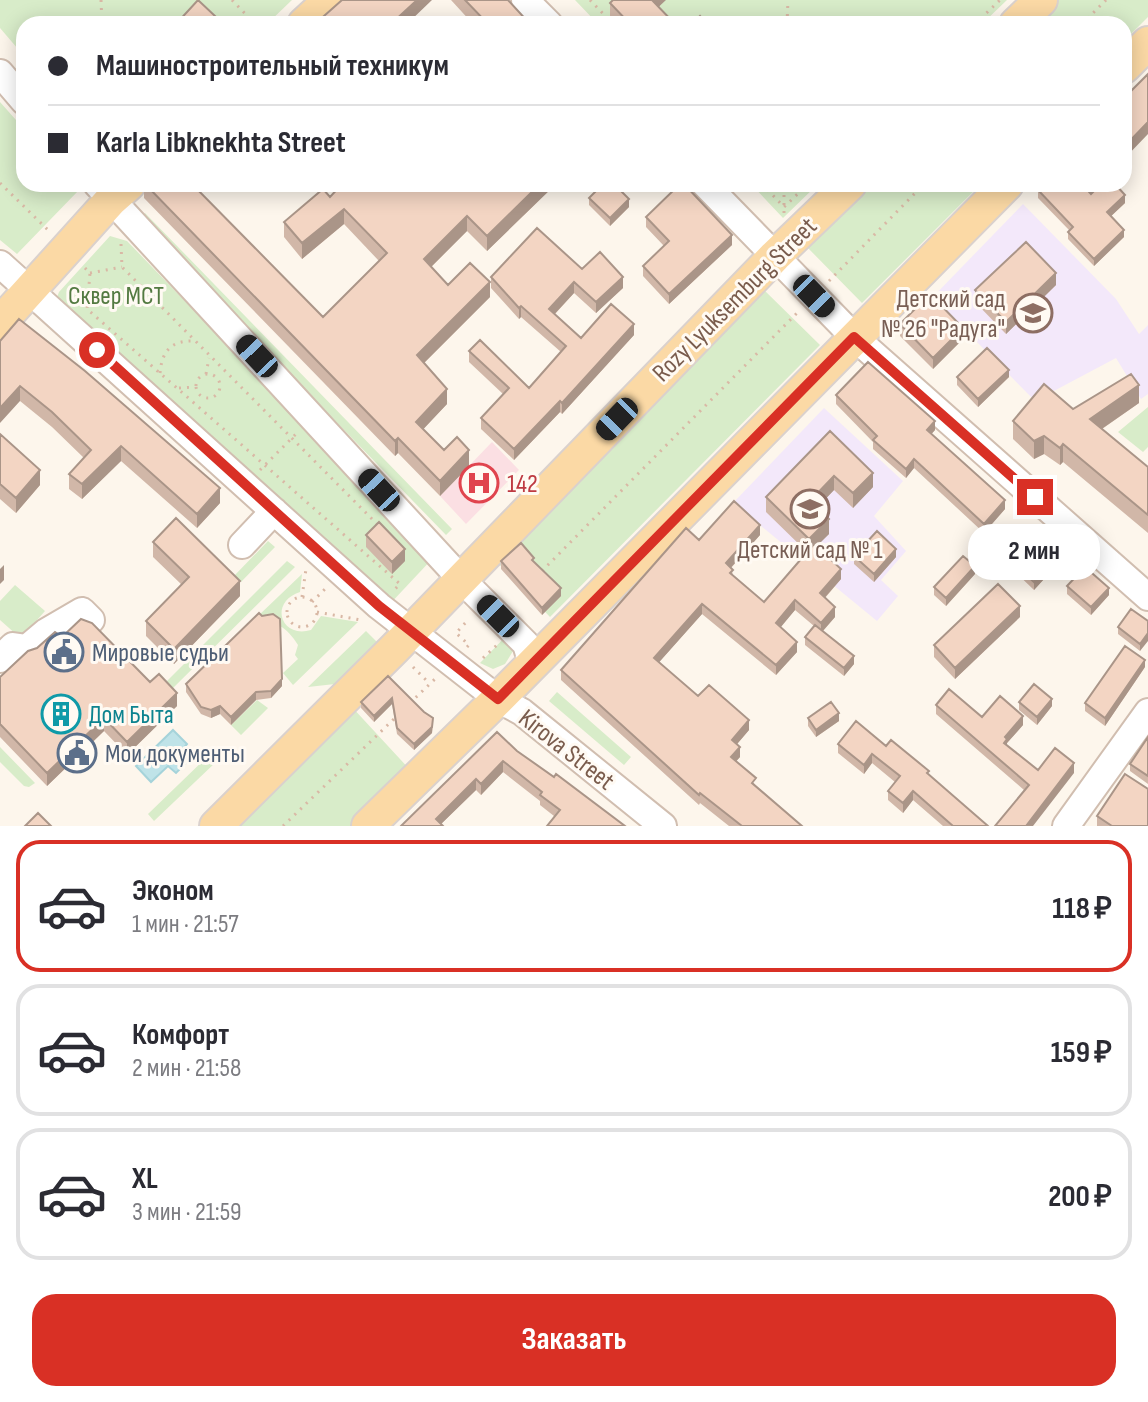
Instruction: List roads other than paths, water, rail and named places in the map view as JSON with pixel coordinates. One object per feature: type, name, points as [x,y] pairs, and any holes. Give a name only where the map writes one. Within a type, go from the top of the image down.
[{"type":"main road","points":[[313,16],[330,0]]},
{"type":"main road","points":[[1024,16],[1041,0]]},
{"type":"main road","points":[[1132,59],[1148,43]]},
{"type":"main road","points":[[0,323],[66,249],[110,192]]},
{"type":"main road","name":"Rozy Lyuksemburg Street","points":[[216,826],[411,631],[775,256],[842,192]]},
{"type":"main road","points":[[368,826],[498,699],[999,192]]},
{"type":"street","points":[[525,0],[541,16]]},
{"type":"street","points":[[0,73],[16,92]]},
{"type":"street","name":"Kirova Street","points":[[115,192],[461,579],[493,621],[526,644],[532,664]]},
{"type":"street","points":[[713,192],[854,337],[1148,597]]},
{"type":"street","name":"Kirova Street","points":[[0,264],[379,606],[411,631],[464,652],[498,699],[522,712],[663,826]]},
{"type":"street","points":[[242,545],[274,511]]},
{"type":"street","points":[[0,659],[13,646],[27,648],[46,632],[82,611],[91,620]]},
{"type":"street","points":[[1066,826],[1148,712]]},
{"type":"water","points":[[173,730],[187,744],[181,751],[189,760],[176,773],[168,766],[151,782],[136,766]]},
{"type":"place","name":"Детский сад № 26 \"Радуга\"","points":[[1033,313]]},
{"type":"place","name":"142","points":[[479,483]]},
{"type":"place","name":"Детский сад № 1","points":[[810,509]]},
{"type":"place","name":"Мировые судьи","points":[[64,652]]},
{"type":"place","name":"Дом Быта","points":[[61,714]]},
{"type":"place","name":"Мои документы","points":[[77,753]]},
{"type":"park label","name":"Сквер МСТ","points":[[116,295]]}]
